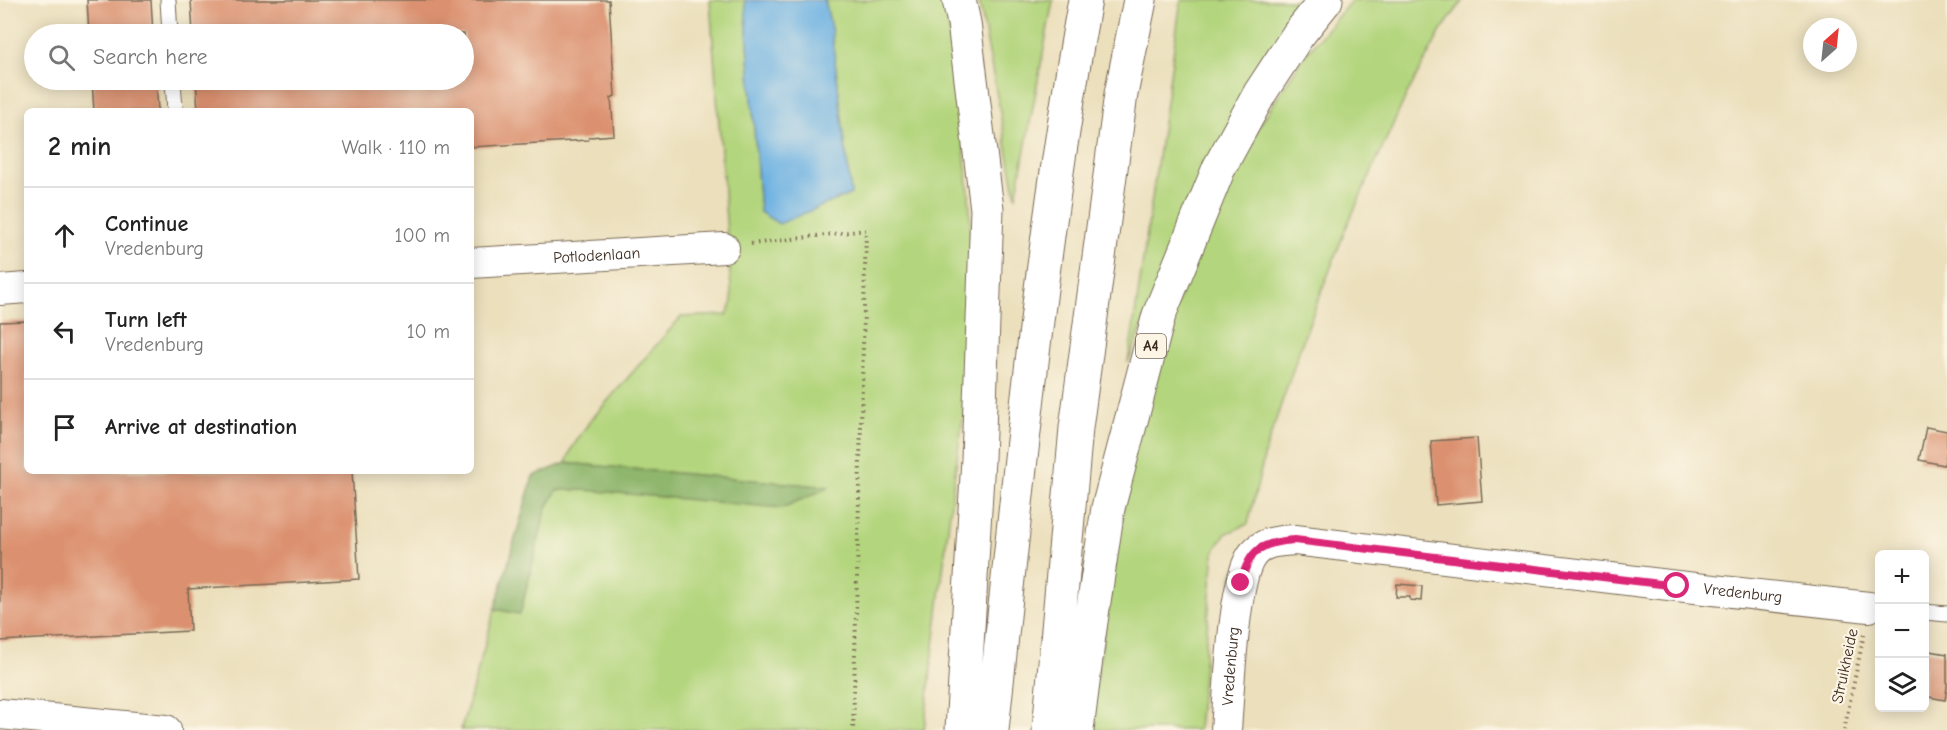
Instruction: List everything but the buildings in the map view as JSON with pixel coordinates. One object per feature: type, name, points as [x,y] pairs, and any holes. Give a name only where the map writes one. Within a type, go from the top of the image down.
[{"type":"highway","points":[[959,0],[964,23],[987,208],[978,459],[963,730]]},
{"type":"highway","points":[[992,730],[1025,420],[1068,97],[1085,0]]},
{"type":"highway","points":[[1050,730],[1076,428],[1121,94],[1140,0]]},
{"type":"highway","name":"A4","points":[[1077,730],[1108,508],[1159,315],[1219,168],[1260,93],[1298,35],[1326,0]]},
{"type":"street","name":"Potlodenlaan","points":[[474,262],[724,248]]},
{"type":"street","points":[[0,290],[24,288]]},
{"type":"street","name":"Vredenburg","points":[[1226,730],[1238,598],[1244,570],[1253,554],[1264,545],[1276,541],[1295,540],[1874,607]]},
{"type":"street","points":[[0,714],[166,730]]},
{"type":"lane","points":[[168,0],[169,24]]},
{"type":"lane","points":[[174,90],[175,108]]},
{"type":"lane","points":[[1929,612],[1947,614]]},
{"type":"path","points":[[724,248],[866,230],[854,730]]},
{"type":"path","name":"Struikheide","points":[[1844,730],[1874,607]]},
{"type":"green space","points":[[710,0],[745,0],[760,212],[851,193],[831,28],[825,0],[943,0],[948,19],[969,193],[973,349],[953,486],[924,730],[461,730],[495,609],[520,614],[546,509],[556,490],[828,487],[566,463],[572,448],[590,421],[681,317],[727,315],[732,302]]},
{"type":"green space","points":[[979,0],[1053,0],[1016,197]]},
{"type":"green space","points":[[1181,0],[1308,0],[1194,192],[1128,363]]},
{"type":"green space","points":[[1352,0],[1463,0],[1441,31],[1405,98],[1346,228],[1305,334],[1266,449],[1248,524],[1225,534],[1214,552],[1198,730],[1089,730],[1138,410],[1203,234],[1259,126],[1304,56]]},
{"type":"green space","points":[[566,463],[830,487],[782,508],[585,490],[557,490],[546,509],[520,614],[495,609],[533,476]]},
{"type":"water","points":[[745,0],[825,0],[831,28],[851,194],[779,224],[760,212]]},
{"type":"route","points":[[1241,583],[1244,570],[1253,554],[1264,545],[1276,541],[1295,540],[1677,586]]}]
